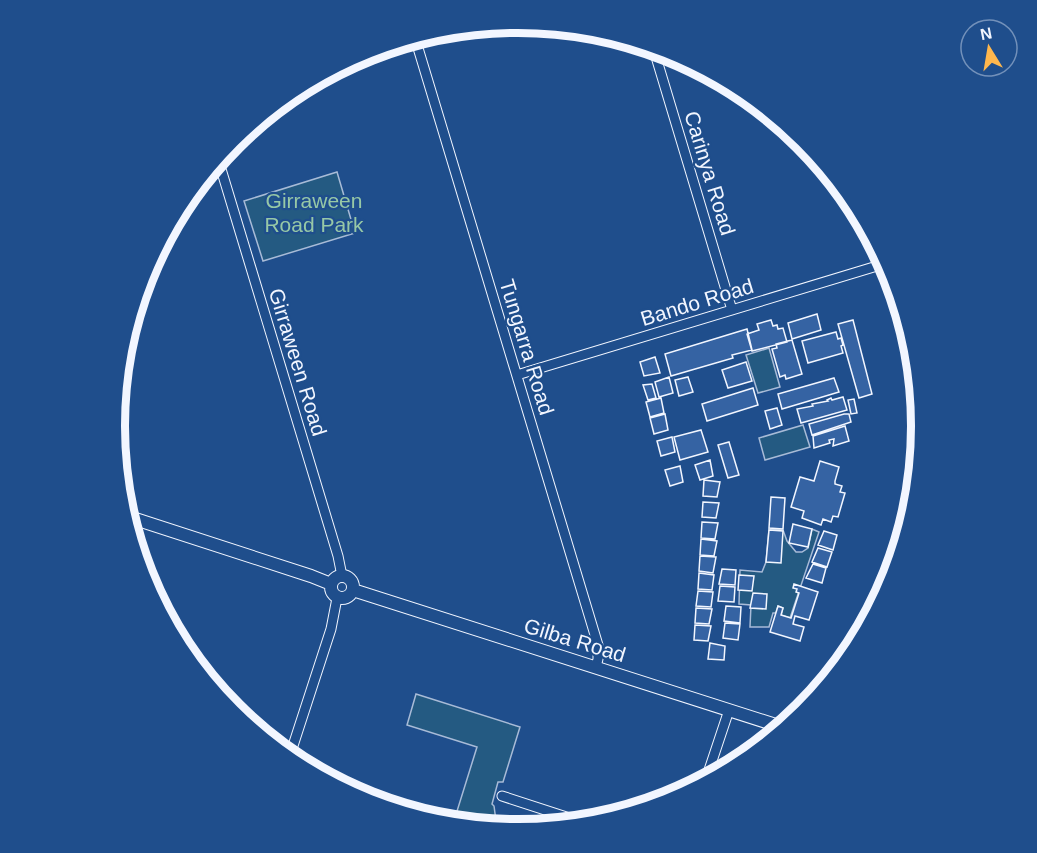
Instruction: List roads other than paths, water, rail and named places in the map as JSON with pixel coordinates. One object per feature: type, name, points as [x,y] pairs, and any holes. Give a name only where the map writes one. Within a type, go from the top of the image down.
[{"type":"street","name":"Tungarra Road","points":[[417,46],[598,645],[596,667]]},
{"type":"street","name":"Carinya Road","points":[[656,58],[732,310]]},
{"type":"street","name":"Girraween Road","points":[[221,169],[339,558],[342,576]]},
{"type":"street","name":"Bando Road","points":[[517,375],[877,266]]},
{"type":"street","points":[[136,519],[331,584]]},
{"type":"street","points":[[342,576],[350,580],[353,590],[347,598],[337,598],[331,591],[331,584],[335,578],[342,576]]},
{"type":"street","name":"Gilba Road","points":[[353,590],[775,725]]},
{"type":"street","points":[[292,748],[331,629],[337,598]]},
{"type":"street","points":[[709,770],[729,710]]},
{"type":"street","points":[[502,796],[567,817]]},
{"type":"park label","name":"Girraween Road Park","points":[[314,212]]}]
